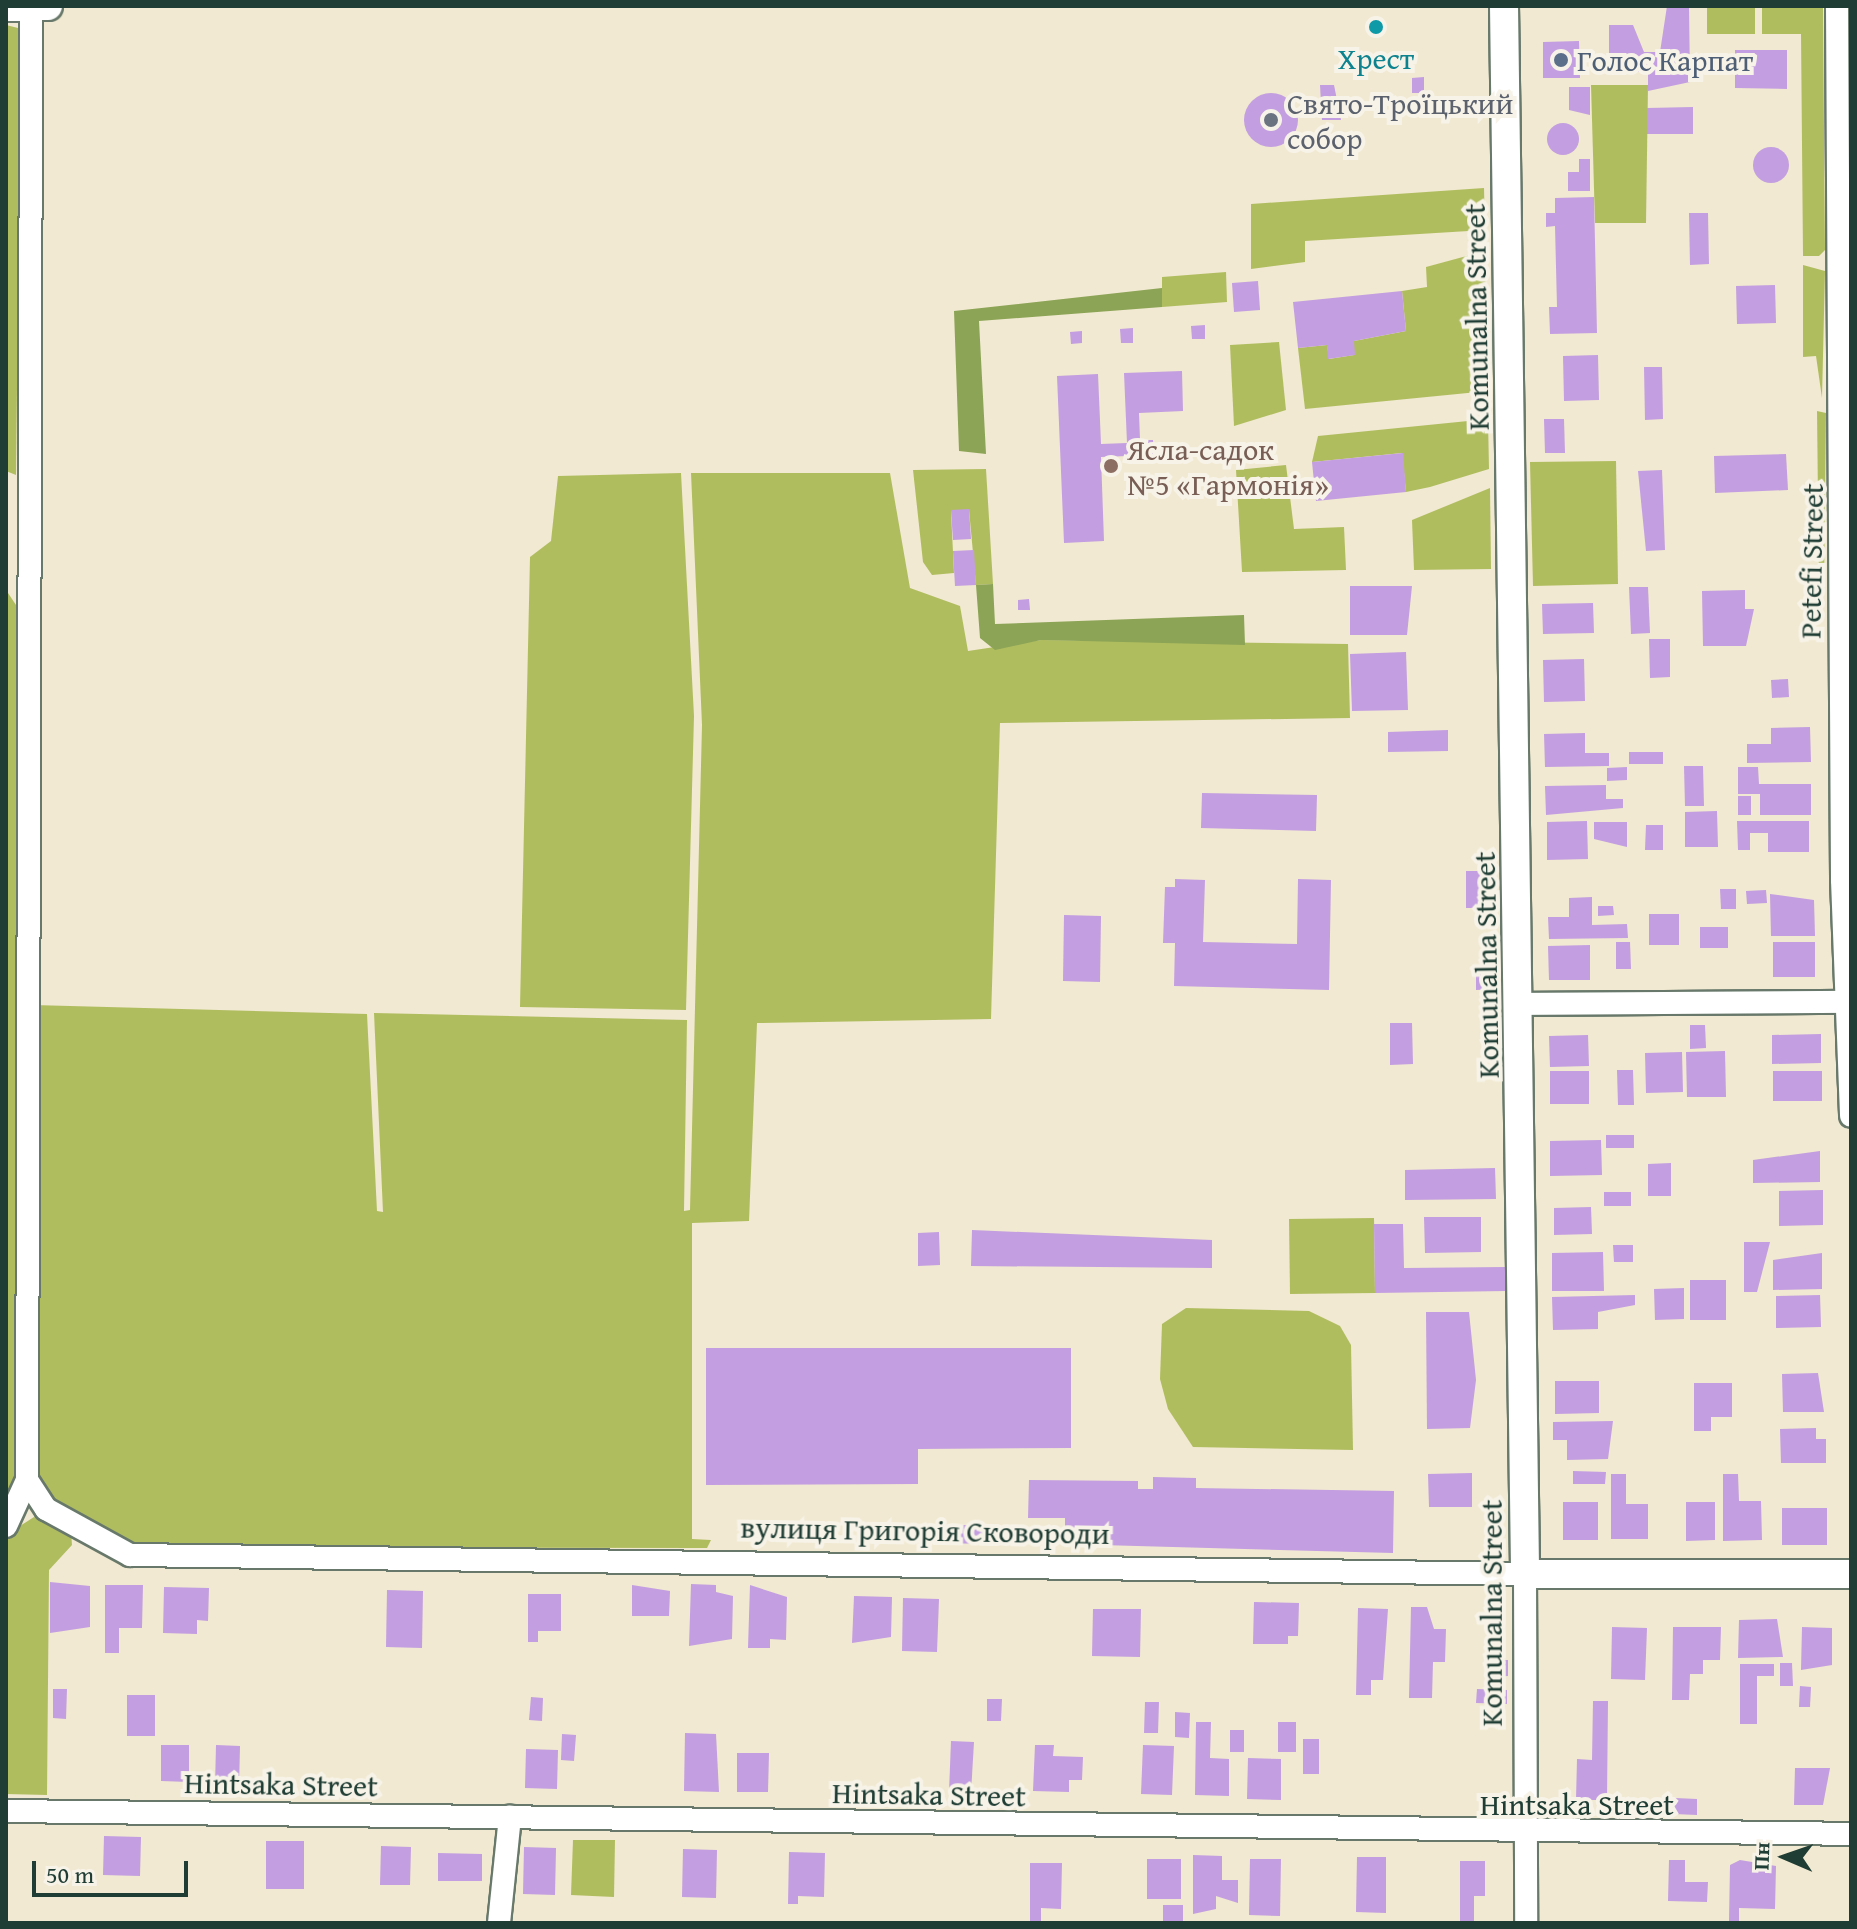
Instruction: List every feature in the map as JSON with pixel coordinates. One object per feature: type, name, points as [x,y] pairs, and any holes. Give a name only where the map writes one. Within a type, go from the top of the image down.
[{"type":"main road","points":[[6,7],[48,6]]},
{"type":"main road","name":"Komunalna Street","points":[[1504,6],[1520,1004],[1525,1574]]},
{"type":"main road","name":"вулиця Григорія Сковороди","points":[[1525,1574],[1851,1574]]},
{"type":"street","points":[[6,1526],[27,1480],[31,6]]},
{"type":"street","name":"Petefi Street","points":[[1837,6],[1847,1002],[1851,1116]]},
{"type":"street","points":[[1520,1004],[1847,1002]]},
{"type":"street","name":"вулиця Григорія Сковороди","points":[[27,1480],[46,1509],[130,1555],[1525,1574]]},
{"type":"street","name":"Komunalna Street","points":[[1525,1574],[1526,1923]]},
{"type":"street","name":"Hintsaka Street","points":[[6,1811],[1526,1835],[1851,1834]]},
{"type":"street","points":[[499,1923],[510,1817]]},
{"type":"green space","points":[[1707,6],[1755,6],[1755,34],[1707,34]]},
{"type":"green space","points":[[1762,6],[1823,6],[1825,250],[1819,256],[1803,256],[1801,34],[1762,34]]},
{"type":"green space","points":[[6,25],[18,28],[21,40],[16,475],[6,471]]},
{"type":"green space","points":[[1591,85],[1648,85],[1646,223],[1595,223]]},
{"type":"green space","points":[[1484,188],[1485,230],[1305,241],[1305,262],[1251,269],[1251,204]]},
{"type":"green space","points":[[1485,251],[1488,391],[1305,409],[1298,348],[1327,345],[1329,359],[1354,355],[1354,341],[1406,331],[1402,291],[1427,287],[1426,267]]},
{"type":"green space","points":[[1803,265],[1825,271],[1822,398],[1816,356],[1803,357]]},
{"type":"green space","points":[[1226,272],[1227,302],[1162,307],[1162,277]]},
{"type":"green space","points":[[1162,288],[1162,307],[979,321],[986,454],[959,451],[954,311]]},
{"type":"green space","points":[[1279,342],[1286,410],[1234,426],[1230,345]]},
{"type":"green space","points":[[1817,411],[1826,413],[1824,588],[1819,588]]},
{"type":"green space","points":[[1488,419],[1489,469],[1430,487],[1406,492],[1402,453],[1312,462],[1318,436]]},
{"type":"green space","points":[[1616,461],[1618,584],[1533,586],[1530,462]]},
{"type":"green space","points":[[1286,465],[1294,529],[1344,527],[1346,570],[1242,572],[1236,470]]},
{"type":"green space","points":[[986,469],[993,584],[976,585],[969,510],[951,511],[954,573],[932,575],[923,562],[913,470]]},
{"type":"green space","points":[[681,473],[694,716],[686,1010],[520,1007],[530,557],[551,541],[558,476]]},
{"type":"green space","points":[[691,473],[890,473],[910,588],[960,606],[968,651],[1041,640],[1348,644],[1350,718],[1000,723],[991,1019],[757,1023],[749,1221],[692,1223],[692,1539],[711,1540],[707,1548],[134,1547],[49,1502],[37,1487],[33,1005],[367,1014],[377,1211],[383,1212],[374,1013],[687,1020],[684,1211],[690,1210],[702,725]]},
{"type":"green space","points":[[1490,488],[1491,569],[1414,570],[1412,520]]},
{"type":"green space","points":[[993,584],[995,624],[1244,615],[1245,645],[1041,640],[995,650],[980,638],[976,585]]},
{"type":"green space","points":[[6,590],[16,605],[18,1481],[6,1513]]},
{"type":"green space","points":[[1374,1218],[1375,1293],[1290,1294],[1289,1219]]},
{"type":"green space","points":[[1186,1308],[1309,1311],[1340,1326],[1351,1345],[1353,1450],[1193,1447],[1168,1409],[1160,1379],[1162,1324]]},
{"type":"green space","points":[[34,1517],[71,1532],[72,1545],[49,1570],[47,1795],[6,1794],[6,1535]]},
{"type":"green space","points":[[573,1840],[615,1840],[614,1897],[571,1895]]},
{"type":"building","points":[[1667,6],[1689,6],[1690,82],[1648,91],[1648,72],[1609,72],[1609,25],[1633,25],[1644,52],[1660,52]]},
{"type":"building","name":"Голос Карпат","points":[[1579,41],[1580,78],[1543,78],[1543,42]]},
{"type":"building","points":[[1735,50],[1787,50],[1787,89],[1735,88]]},
{"type":"building","points":[[1424,77],[1424,93],[1412,93],[1412,78]]},
{"type":"building","points":[[1320,85],[1334,85],[1341,120],[1322,120]]},
{"type":"building","points":[[1569,87],[1590,87],[1590,115],[1569,110]]},
{"type":"building","name":"Свято-Троїцький собор","points":[[1271,93],[1282,95],[1290,101],[1296,109],[1296,131],[1290,139],[1282,145],[1271,147],[1260,145],[1252,139],[1246,131],[1244,120],[1246,109],[1252,101],[1260,95]]},
{"type":"building","points":[[1693,107],[1693,134],[1647,134],[1647,108]]},
{"type":"building","points":[[1563,123],[1574,128],[1579,139],[1574,150],[1563,155],[1552,150],[1547,139],[1552,128]]},
{"type":"building","points":[[1771,147],[1784,152],[1789,165],[1784,178],[1771,183],[1758,178],[1753,165],[1758,152]]},
{"type":"building","points":[[1579,159],[1590,159],[1590,191],[1568,191],[1568,172],[1579,172]]},
{"type":"building","points":[[1594,197],[1597,333],[1550,334],[1549,307],[1557,307],[1555,226],[1546,227],[1546,213],[1555,213],[1555,198]]},
{"type":"building","points":[[1689,213],[1708,213],[1709,264],[1690,265]]},
{"type":"building","points":[[1258,281],[1260,310],[1234,312],[1232,283]]},
{"type":"building","points":[[1775,285],[1776,323],[1737,324],[1736,286]]},
{"type":"building","points":[[1402,291],[1406,331],[1354,341],[1355,355],[1328,359],[1327,345],[1298,348],[1293,302]]},
{"type":"building","points":[[1205,325],[1205,339],[1192,339],[1191,326]]},
{"type":"building","points":[[1133,328],[1133,343],[1121,343],[1120,329]]},
{"type":"building","points":[[1082,331],[1082,343],[1071,344],[1070,332]]},
{"type":"building","points":[[1598,355],[1599,400],[1564,401],[1563,356]]},
{"type":"building","points":[[1644,367],[1662,367],[1663,419],[1645,420]]},
{"type":"building","points":[[1182,371],[1183,411],[1139,413],[1140,440],[1153,440],[1154,455],[1101,457],[1104,541],[1064,543],[1057,376],[1098,374],[1101,444],[1127,443],[1124,373]]},
{"type":"building","points":[[1544,419],[1564,419],[1565,453],[1545,453]]},
{"type":"building","points":[[1403,453],[1406,492],[1316,501],[1312,462]]},
{"type":"building","points":[[1786,454],[1788,490],[1715,493],[1714,456]]},
{"type":"building","points":[[1662,470],[1665,550],[1646,551],[1638,471]]},
{"type":"building","points":[[969,509],[971,539],[953,540],[951,510]]},
{"type":"building","points":[[974,550],[976,585],[955,586],[953,551]]},
{"type":"building","points":[[1350,586],[1412,586],[1407,635],[1350,635]]},
{"type":"building","points":[[1629,587],[1648,587],[1650,633],[1631,634]]},
{"type":"building","points":[[1745,590],[1745,609],[1754,609],[1746,646],[1703,646],[1702,591]]},
{"type":"building","points":[[1029,599],[1030,610],[1018,610],[1018,600]]},
{"type":"building","points":[[1593,603],[1594,633],[1543,634],[1542,604]]},
{"type":"building","points":[[1649,639],[1670,639],[1670,677],[1650,678]]},
{"type":"building","points":[[1406,652],[1408,710],[1352,711],[1350,654]]},
{"type":"building","points":[[1584,659],[1585,701],[1544,702],[1543,660]]},
{"type":"building","points":[[1788,679],[1789,697],[1772,698],[1771,680]]},
{"type":"building","points":[[1810,727],[1811,762],[1747,763],[1747,744],[1771,744],[1771,728]]},
{"type":"building","points":[[1448,730],[1448,751],[1388,752],[1388,732]]},
{"type":"building","points":[[1585,733],[1585,753],[1609,753],[1609,766],[1545,767],[1544,734]]},
{"type":"building","points":[[1629,752],[1663,752],[1663,764],[1629,764]]},
{"type":"building","points":[[1684,766],[1703,766],[1704,806],[1685,806]]},
{"type":"building","points":[[1627,767],[1627,780],[1607,781],[1607,768]]},
{"type":"building","points":[[1738,767],[1758,767],[1759,784],[1811,784],[1811,815],[1760,815],[1760,794],[1738,794]]},
{"type":"building","points":[[1606,785],[1606,799],[1623,799],[1623,808],[1546,815],[1545,786]]},
{"type":"building","points":[[1202,793],[1317,795],[1316,831],[1201,828]]},
{"type":"building","points":[[1738,796],[1751,796],[1751,815],[1738,815]]},
{"type":"building","points":[[1717,811],[1718,847],[1685,847],[1685,812]]},
{"type":"building","points":[[1587,821],[1588,859],[1547,860],[1547,822]]},
{"type":"building","points":[[1737,821],[1809,821],[1809,852],[1768,852],[1768,833],[1750,833],[1750,850],[1738,850]]},
{"type":"building","points":[[1594,822],[1627,822],[1627,847],[1594,839]]},
{"type":"building","points":[[1646,825],[1663,825],[1663,850],[1645,850]]},
{"type":"building","points":[[1466,871],[1482,871],[1483,908],[1466,908]]},
{"type":"building","points":[[1175,879],[1205,880],[1203,942],[1297,944],[1298,879],[1331,880],[1329,990],[1174,986],[1175,943],[1163,943],[1165,887],[1175,887]]},
{"type":"building","points":[[1720,889],[1736,889],[1736,909],[1721,909]]},
{"type":"building","points":[[1766,890],[1767,903],[1747,904],[1746,891]]},
{"type":"building","points":[[1770,894],[1814,900],[1815,936],[1771,936]]},
{"type":"building","points":[[1592,897],[1592,925],[1627,924],[1628,938],[1549,939],[1548,917],[1569,917],[1569,898]]},
{"type":"building","points":[[1598,906],[1613,906],[1614,915],[1598,916]]},
{"type":"building","points":[[1649,914],[1679,914],[1679,945],[1649,945]]},
{"type":"building","points":[[1064,915],[1101,916],[1100,982],[1063,981]]},
{"type":"building","points":[[1700,927],[1728,927],[1728,948],[1700,948]]},
{"type":"building","points":[[1616,942],[1630,942],[1631,969],[1616,969]]},
{"type":"building","points":[[1773,942],[1815,942],[1815,977],[1773,977]]},
{"type":"building","points":[[1590,945],[1590,980],[1549,980],[1548,946]]},
{"type":"building","points":[[1476,969],[1500,969],[1500,989],[1476,990]]},
{"type":"building","points":[[1390,1023],[1412,1023],[1413,1064],[1390,1065]]},
{"type":"building","points":[[1690,1025],[1705,1025],[1706,1048],[1690,1049]]},
{"type":"building","points":[[1821,1034],[1821,1063],[1772,1064],[1772,1035]]},
{"type":"building","points":[[1588,1035],[1589,1066],[1550,1067],[1549,1036]]},
{"type":"building","points":[[1725,1051],[1726,1097],[1687,1097],[1686,1052]]},
{"type":"building","points":[[1682,1052],[1683,1092],[1646,1093],[1645,1053]]},
{"type":"building","points":[[1617,1070],[1633,1070],[1634,1105],[1618,1105]]},
{"type":"building","points":[[1550,1071],[1589,1071],[1589,1104],[1550,1104]]},
{"type":"building","points":[[1773,1071],[1822,1071],[1822,1101],[1773,1101]]},
{"type":"building","points":[[1606,1135],[1634,1135],[1634,1148],[1606,1148]]},
{"type":"building","points":[[1601,1140],[1602,1175],[1550,1176],[1550,1141]]},
{"type":"building","points":[[1820,1151],[1820,1182],[1753,1183],[1753,1160]]},
{"type":"building","points":[[1671,1163],[1671,1196],[1648,1196],[1648,1164]]},
{"type":"building","points":[[1495,1168],[1496,1199],[1405,1200],[1405,1170]]},
{"type":"building","points":[[1823,1190],[1823,1225],[1779,1226],[1779,1191]]},
{"type":"building","points":[[1604,1192],[1631,1192],[1631,1206],[1604,1206]]},
{"type":"building","points":[[1591,1207],[1592,1234],[1554,1235],[1554,1208]]},
{"type":"building","points":[[1424,1217],[1481,1217],[1481,1252],[1425,1253]]},
{"type":"building","points":[[1374,1224],[1403,1224],[1404,1268],[1506,1267],[1506,1291],[1375,1293]]},
{"type":"building","points":[[972,1230],[1212,1240],[1212,1268],[971,1266]]},
{"type":"building","points":[[939,1232],[940,1265],[918,1266],[918,1233]]},
{"type":"building","points":[[1744,1242],[1770,1242],[1757,1292],[1744,1292]]},
{"type":"building","points":[[1613,1245],[1633,1245],[1633,1262],[1614,1262]]},
{"type":"building","points":[[1603,1252],[1604,1291],[1552,1291],[1552,1253]]},
{"type":"building","points":[[1822,1253],[1822,1289],[1773,1290],[1773,1260]]},
{"type":"building","points":[[1690,1280],[1726,1280],[1726,1320],[1690,1320]]},
{"type":"building","points":[[1684,1288],[1684,1319],[1655,1320],[1654,1289]]},
{"type":"building","points":[[1635,1295],[1635,1305],[1598,1312],[1598,1329],[1553,1330],[1552,1297]]},
{"type":"building","points":[[1820,1295],[1821,1327],[1776,1328],[1776,1296]]},
{"type":"building","points":[[1426,1312],[1469,1312],[1476,1380],[1470,1428],[1427,1429]]},
{"type":"building","points":[[706,1348],[1071,1348],[1071,1448],[918,1449],[918,1484],[706,1485]]},
{"type":"building","points":[[1818,1373],[1824,1412],[1783,1412],[1782,1374]]},
{"type":"building","points":[[1555,1381],[1599,1381],[1599,1413],[1555,1414]]},
{"type":"building","points":[[1694,1383],[1732,1383],[1732,1417],[1711,1417],[1711,1431],[1694,1431]]},
{"type":"building","points":[[1613,1421],[1608,1459],[1567,1460],[1567,1440],[1553,1440],[1553,1422]]},
{"type":"building","points":[[1816,1428],[1816,1439],[1826,1439],[1826,1463],[1781,1463],[1780,1429]]},
{"type":"building","points":[[1573,1471],[1606,1472],[1605,1484],[1573,1484]]},
{"type":"building","points":[[1472,1473],[1472,1507],[1429,1507],[1428,1474]]},
{"type":"building","points":[[1611,1474],[1626,1474],[1626,1504],[1648,1504],[1648,1539],[1611,1539]]},
{"type":"building","points":[[1723,1474],[1738,1474],[1739,1501],[1761,1501],[1762,1540],[1723,1541]]},
{"type":"building","points":[[1153,1477],[1196,1478],[1196,1488],[1394,1491],[1393,1553],[1065,1544],[1065,1518],[1028,1518],[1029,1480],[1138,1481],[1138,1489],[1153,1489]]},
{"type":"building","points":[[1563,1502],[1598,1502],[1598,1540],[1563,1540]]},
{"type":"building","points":[[1686,1502],[1715,1502],[1715,1540],[1686,1541]]},
{"type":"building","points":[[1782,1508],[1827,1508],[1827,1545],[1782,1545]]},
{"type":"building","points":[[932,1525],[994,1525],[994,1544],[932,1543]]},
{"type":"building","points":[[50,1582],[90,1586],[90,1627],[50,1633]]},
{"type":"building","points":[[691,1584],[716,1585],[716,1592],[733,1596],[732,1639],[689,1646]]},
{"type":"building","points":[[105,1585],[143,1585],[142,1628],[119,1628],[119,1653],[105,1653]]},
{"type":"building","points":[[632,1585],[670,1591],[669,1616],[632,1616]]},
{"type":"building","points":[[750,1585],[787,1597],[786,1640],[770,1639],[770,1648],[748,1648]]},
{"type":"building","points":[[164,1587],[209,1588],[208,1621],[197,1620],[197,1634],[163,1633]]},
{"type":"building","points":[[387,1590],[423,1591],[422,1648],[386,1647]]},
{"type":"building","points":[[528,1594],[561,1594],[561,1631],[538,1631],[538,1642],[528,1642]]},
{"type":"building","points":[[854,1596],[892,1597],[891,1637],[852,1643]]},
{"type":"building","points":[[903,1598],[939,1599],[937,1652],[902,1651]]},
{"type":"building","points":[[1254,1602],[1299,1603],[1298,1636],[1288,1636],[1288,1644],[1253,1644]]},
{"type":"building","points":[[1411,1607],[1427,1607],[1434,1629],[1446,1629],[1445,1662],[1433,1662],[1432,1698],[1409,1698]]},
{"type":"building","points":[[1358,1608],[1388,1609],[1383,1680],[1371,1680],[1371,1695],[1356,1695]]},
{"type":"building","points":[[1093,1609],[1141,1609],[1140,1657],[1092,1656]]},
{"type":"building","points":[[1777,1619],[1783,1657],[1738,1658],[1739,1620]]},
{"type":"building","points":[[1612,1627],[1647,1628],[1645,1680],[1611,1679]]},
{"type":"building","points":[[1673,1627],[1721,1627],[1720,1660],[1703,1660],[1703,1674],[1690,1674],[1689,1700],[1672,1700]]},
{"type":"building","points":[[1802,1627],[1832,1628],[1832,1665],[1801,1670]]},
{"type":"building","points":[[1493,1660],[1508,1660],[1508,1676],[1493,1677]]},
{"type":"building","points":[[1780,1663],[1792,1663],[1793,1686],[1780,1686]]},
{"type":"building","points":[[1740,1664],[1774,1664],[1774,1676],[1757,1676],[1757,1724],[1740,1724]]},
{"type":"building","points":[[1800,1686],[1811,1687],[1810,1707],[1799,1707]]},
{"type":"building","points":[[53,1689],[67,1689],[66,1719],[53,1718]]},
{"type":"building","points":[[1477,1689],[1507,1690],[1507,1704],[1476,1703]]},
{"type":"building","points":[[127,1695],[155,1695],[155,1736],[127,1736]]},
{"type":"building","points":[[531,1697],[543,1698],[542,1721],[529,1720]]},
{"type":"building","points":[[987,1699],[1002,1699],[1001,1721],[987,1721]]},
{"type":"building","points":[[1593,1701],[1608,1701],[1607,1800],[1576,1800],[1577,1759],[1592,1760]]},
{"type":"building","points":[[1145,1702],[1159,1702],[1158,1733],[1144,1733]]},
{"type":"building","points":[[1175,1712],[1190,1713],[1189,1738],[1175,1737]]},
{"type":"building","points":[[1196,1722],[1211,1722],[1210,1758],[1229,1759],[1229,1796],[1195,1795]]},
{"type":"building","points":[[1278,1722],[1296,1722],[1296,1752],[1278,1752]]},
{"type":"building","points":[[1230,1730],[1244,1730],[1244,1752],[1230,1752]]},
{"type":"building","points":[[685,1733],[716,1734],[719,1792],[684,1791]]},
{"type":"building","points":[[562,1734],[576,1735],[574,1761],[561,1760]]},
{"type":"building","points":[[1303,1739],[1319,1739],[1319,1774],[1303,1774]]},
{"type":"building","points":[[951,1741],[974,1742],[971,1793],[949,1792]]},
{"type":"building","points":[[161,1745],[189,1745],[189,1782],[161,1781]]},
{"type":"building","points":[[216,1745],[240,1746],[239,1787],[215,1787]]},
{"type":"building","points":[[1035,1745],[1054,1745],[1053,1756],[1083,1757],[1082,1780],[1069,1780],[1069,1792],[1033,1791]]},
{"type":"building","points":[[1143,1745],[1174,1746],[1172,1795],[1141,1794]]},
{"type":"building","points":[[526,1749],[558,1750],[557,1789],[525,1788]]},
{"type":"building","points":[[737,1753],[769,1753],[768,1792],[737,1792]]},
{"type":"building","points":[[1248,1758],[1281,1759],[1281,1800],[1247,1799]]},
{"type":"building","points":[[1795,1768],[1830,1768],[1823,1805],[1794,1805]]},
{"type":"building","points":[[1675,1798],[1697,1799],[1697,1815],[1674,1814]]},
{"type":"building","points":[[104,1836],[141,1837],[140,1876],[103,1875]]},
{"type":"building","points":[[266,1841],[304,1841],[304,1889],[266,1889]]},
{"type":"building","points":[[381,1846],[411,1847],[410,1885],[380,1885]]},
{"type":"building","points":[[524,1847],[556,1848],[555,1895],[523,1894]]},
{"type":"building","points":[[683,1849],[717,1850],[716,1898],[682,1897]]},
{"type":"building","points":[[789,1852],[825,1853],[824,1897],[798,1896],[798,1904],[788,1904]]},
{"type":"building","points":[[438,1853],[482,1854],[482,1881],[438,1881]]},
{"type":"building","points":[[1193,1855],[1222,1856],[1222,1880],[1238,1880],[1238,1903],[1216,1896],[1216,1909],[1193,1914]]},
{"type":"building","points":[[1357,1857],[1386,1857],[1386,1913],[1356,1912]]},
{"type":"building","points":[[1147,1859],[1181,1859],[1181,1899],[1147,1899]]},
{"type":"building","points":[[1250,1859],[1281,1859],[1280,1916],[1249,1915]]},
{"type":"building","points":[[1669,1860],[1685,1860],[1685,1882],[1708,1882],[1707,1902],[1668,1901]]},
{"type":"building","points":[[1740,1860],[1776,1866],[1775,1909],[1739,1908],[1739,1921],[1729,1921],[1730,1865]]},
{"type":"building","points":[[1460,1861],[1485,1861],[1485,1896],[1474,1896],[1474,1923],[1460,1923]]},
{"type":"building","points":[[1030,1863],[1062,1863],[1061,1909],[1041,1908],[1041,1923],[1030,1923]]},
{"type":"building","points":[[1163,1905],[1183,1905],[1183,1923],[1163,1923]]},
{"type":"place","name":"Хрест","points":[[1376,27]]},
{"type":"place","name":"Голос Карпат","points":[[1561,60]]},
{"type":"place","name":"Свято-Троїцький собор","points":[[1271,120]]},
{"type":"place","name":"Ясла-садок №5 «Гармонія»","points":[[1111,466]]}]
